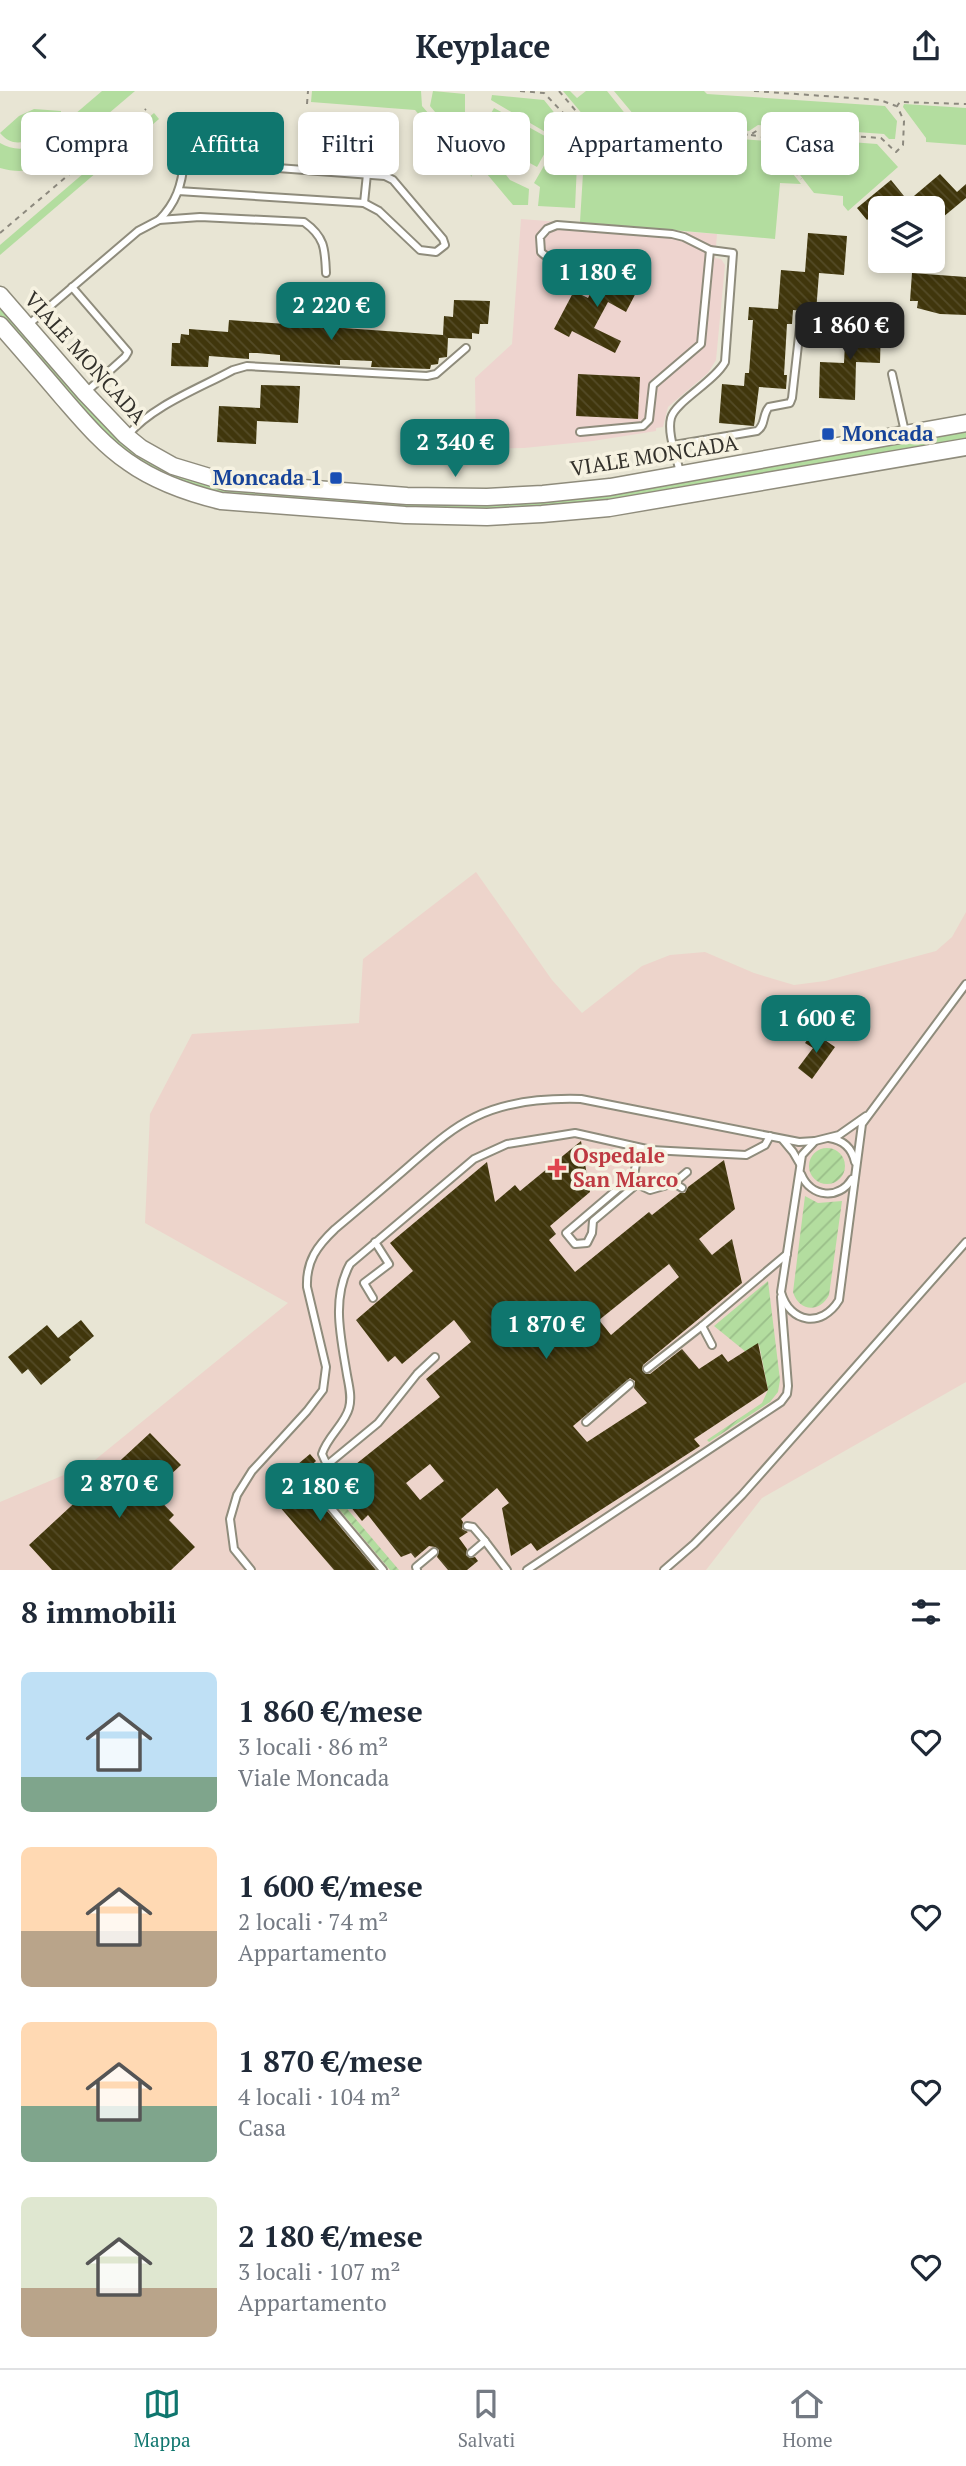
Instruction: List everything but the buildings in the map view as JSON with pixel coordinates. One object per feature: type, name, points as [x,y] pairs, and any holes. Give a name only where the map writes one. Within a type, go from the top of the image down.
[{"type":"main road","name":"VIALE MONCADA","points":[[0,295],[85,393],[127,436],[173,466],[226,482],[368,493],[475,497],[543,494],[610,487],[966,423]]},
{"type":"main road","points":[[0,325],[96,434],[120,456],[163,482],[221,501],[405,515],[486,517],[542,514],[609,508],[966,447]]},
{"type":"lane","points":[[26,326],[138,231],[159,219],[171,208],[178,191],[184,161],[298,169]]},
{"type":"lane","points":[[364,203],[367,175]]},
{"type":"lane","points":[[178,191],[364,203],[379,211],[420,250],[436,252],[444,244],[443,239],[393,180],[376,175]]},
{"type":"lane","points":[[159,219],[200,217],[304,222],[317,231],[325,249],[326,273]]},
{"type":"lane","points":[[584,282],[587,269],[582,264],[552,260],[541,252],[540,237],[547,229],[556,225],[672,234],[710,250],[733,253],[725,362],[715,377],[674,411],[670,421],[680,475]]},
{"type":"lane","points":[[580,432],[643,426],[649,420],[653,385],[701,344],[710,250]]},
{"type":"lane","points":[[72,287],[128,352],[85,393]]},
{"type":"lane","points":[[674,445],[757,431],[764,424],[765,412],[769,407],[790,403],[800,327]]},
{"type":"lane","points":[[127,436],[137,424],[150,415],[239,368],[254,366],[427,376],[436,373],[466,348]]},
{"type":"lane","points":[[892,374],[905,433]]},
{"type":"lane","points":[[781,1292],[790,1310],[807,1318],[826,1315],[834,1308],[841,1290],[859,1132],[866,1116],[966,984]]},
{"type":"lane","points":[[251,1570],[234,1549],[230,1518],[237,1495],[252,1471],[307,1411],[323,1389],[326,1367],[307,1287],[310,1260],[322,1241],[335,1229],[440,1140],[476,1117],[497,1108],[541,1099],[593,1101],[799,1142],[815,1141],[850,1129],[866,1116]]},
{"type":"lane","points":[[327,1465],[322,1454],[325,1444],[349,1410],[350,1395],[338,1320],[342,1278],[350,1264],[474,1159],[507,1144],[575,1133],[639,1148],[746,1155],[765,1145],[770,1136]]},
{"type":"lane","points":[[824,1138],[833,1139],[849,1148],[856,1165]]},
{"type":"lane","points":[[782,1139],[800,1164]]},
{"type":"lane","points":[[527,1570],[781,1402],[787,1394],[781,1292],[802,1154],[815,1141]]},
{"type":"lane","points":[[639,1148],[634,1175],[637,1184],[650,1191],[674,1183],[687,1172]]},
{"type":"lane","points":[[800,1173],[810,1188],[827,1194],[844,1189],[855,1174]]},
{"type":"lane","points":[[634,1175],[566,1233],[575,1244],[587,1243],[592,1233],[593,1221],[637,1184]]},
{"type":"lane","points":[[674,1183],[682,1188]]},
{"type":"lane","points":[[373,1298],[364,1283],[389,1264],[375,1242]]},
{"type":"lane","points":[[664,1570],[742,1495],[966,1242]]},
{"type":"lane","points":[[647,1369],[787,1254]]},
{"type":"lane","points":[[702,1326],[712,1345]]},
{"type":"lane","points":[[383,1570],[317,1491],[316,1475],[378,1423],[416,1374],[435,1357]]},
{"type":"lane","points":[[586,1422],[630,1384]]},
{"type":"lane","points":[[467,1526],[473,1527],[507,1570]]},
{"type":"lane","points":[[471,1553],[485,1541]]},
{"type":"lane","points":[[417,1570],[416,1567],[434,1552]]},
{"type":"path","points":[[307,104],[308,91]]},
{"type":"path","points":[[520,91],[544,93],[562,112]]},
{"type":"path","points":[[559,91],[576,112]]},
{"type":"path","points":[[750,135],[758,130],[881,138],[895,152],[903,145],[904,121],[897,106],[880,100],[754,91]]},
{"type":"path","points":[[897,106],[900,102],[907,101],[966,104]]},
{"type":"path","points":[[0,233],[146,109]]},
{"type":"path","points":[[747,135],[769,138],[801,179]]},
{"type":"shaded area","points":[[521,219],[717,234],[715,258],[721,259],[725,265],[716,360],[708,373],[668,407],[663,427],[656,428],[656,431],[593,441],[524,448],[476,449],[475,378],[512,344]]},
{"type":"shaded area","name":"Ospedale San Marco","points":[[476,872],[552,980],[582,1013],[642,966],[670,955],[705,952],[754,973],[794,985],[825,981],[936,951],[952,937],[966,912],[966,1382],[762,1498],[706,1570],[0,1570],[0,1502],[90,1464],[288,1303],[145,1223],[150,1114],[192,1034],[359,1023],[363,959]]},
{"type":"green space","points":[[102,91],[135,91],[110,112],[77,112]]},
{"type":"green space","points":[[312,91],[421,91],[422,106],[427,112],[415,110],[311,102]]},
{"type":"green space","points":[[433,91],[465,94],[465,112],[435,112],[430,106]]},
{"type":"green space","points":[[563,91],[570,91],[577,98],[586,91],[607,91],[624,112],[581,112]]},
{"type":"green space","points":[[614,91],[704,91],[707,94],[885,106],[897,121],[895,139],[889,139],[884,134],[859,132],[859,112],[761,112],[761,125],[749,131],[747,112],[632,112]]},
{"type":"green space","points":[[492,95],[544,100],[554,112],[544,112],[544,131],[530,123],[530,112],[511,112],[491,100]]},
{"type":"green space","points":[[904,104],[966,108],[966,145],[926,142],[926,138],[903,107]]},
{"type":"green space","points":[[34,109],[61,111],[61,112],[28,112]]},
{"type":"green space","points":[[153,114],[159,119],[153,124]]},
{"type":"green space","points":[[21,115],[21,142],[8,140],[0,133]]},
{"type":"green space","points":[[530,128],[544,136],[544,154],[537,167],[530,163]]},
{"type":"green space","points":[[747,140],[761,141],[761,175],[794,175],[801,184],[780,183],[775,239],[580,222],[583,175],[747,175]]},
{"type":"green space","points":[[0,143],[19,149],[21,171],[0,168]]},
{"type":"green space","points":[[859,143],[877,144],[898,167],[848,211],[843,205],[843,196],[814,193],[800,175],[859,175]]},
{"type":"green space","points":[[544,166],[544,175],[576,175],[575,208],[538,206],[540,187],[534,183]]},
{"type":"green space","points":[[82,175],[94,175],[0,255],[0,245]]},
{"type":"green space","points":[[488,175],[506,175],[510,180],[529,189],[528,205],[513,205]]},
{"type":"green space","points":[[0,304],[172,472],[486,503],[966,428],[966,440],[595,502],[490,510],[449,510],[228,495],[196,488],[149,469],[99,430],[0,315]]},
{"type":"green space","points":[[827,1148],[840,1153],[845,1166],[840,1179],[827,1184],[814,1179],[809,1166],[814,1153]]},
{"type":"green space","points":[[805,1196],[818,1203],[842,1201],[829,1295],[820,1305],[810,1308],[800,1303],[793,1292]]},
{"type":"green space","points":[[768,1281],[780,1380],[778,1392],[770,1402],[709,1442],[707,1440],[762,1403],[768,1390],[759,1344],[746,1352],[714,1326]]},
{"type":"green space","points":[[326,1484],[399,1570],[390,1570],[323,1490],[323,1485]]},
{"type":"place","name":"Moncada","points":[[828,434]]},
{"type":"place","name":"Moncada 1","points":[[336,478]]},
{"type":"place","name":"Ospedale San Marco","points":[[557,1168]]}]
